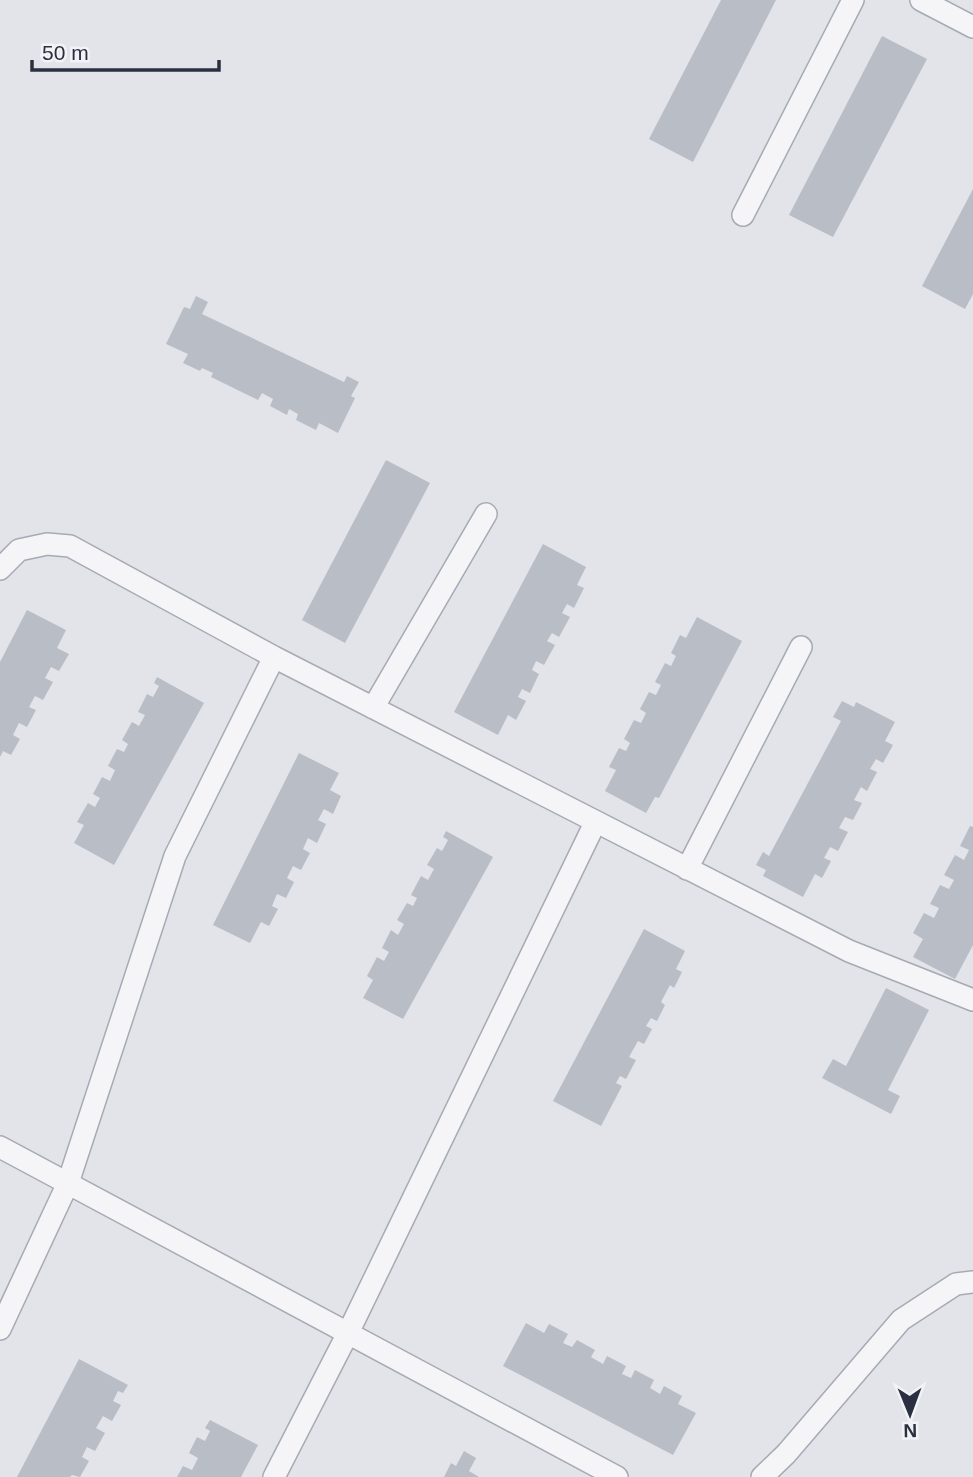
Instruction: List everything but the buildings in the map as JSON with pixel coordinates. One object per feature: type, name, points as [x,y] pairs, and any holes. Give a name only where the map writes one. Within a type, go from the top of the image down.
[{"type":"street","points":[[743,215],[853,0]]},
{"type":"street","points":[[921,0],[973,27]]},
{"type":"street","points":[[373,708],[486,513]]},
{"type":"street","points":[[0,569],[19,550],[47,544],[71,546],[274,657],[849,951],[973,1000]]},
{"type":"street","points":[[687,869],[801,647]]},
{"type":"street","points":[[0,1329],[68,1183],[175,856],[274,657]]},
{"type":"street","points":[[274,1477],[348,1333],[595,823]]},
{"type":"street","points":[[0,1147],[617,1477]]},
{"type":"street","points":[[762,1477],[786,1454],[901,1320],[956,1284],[973,1282]]}]
